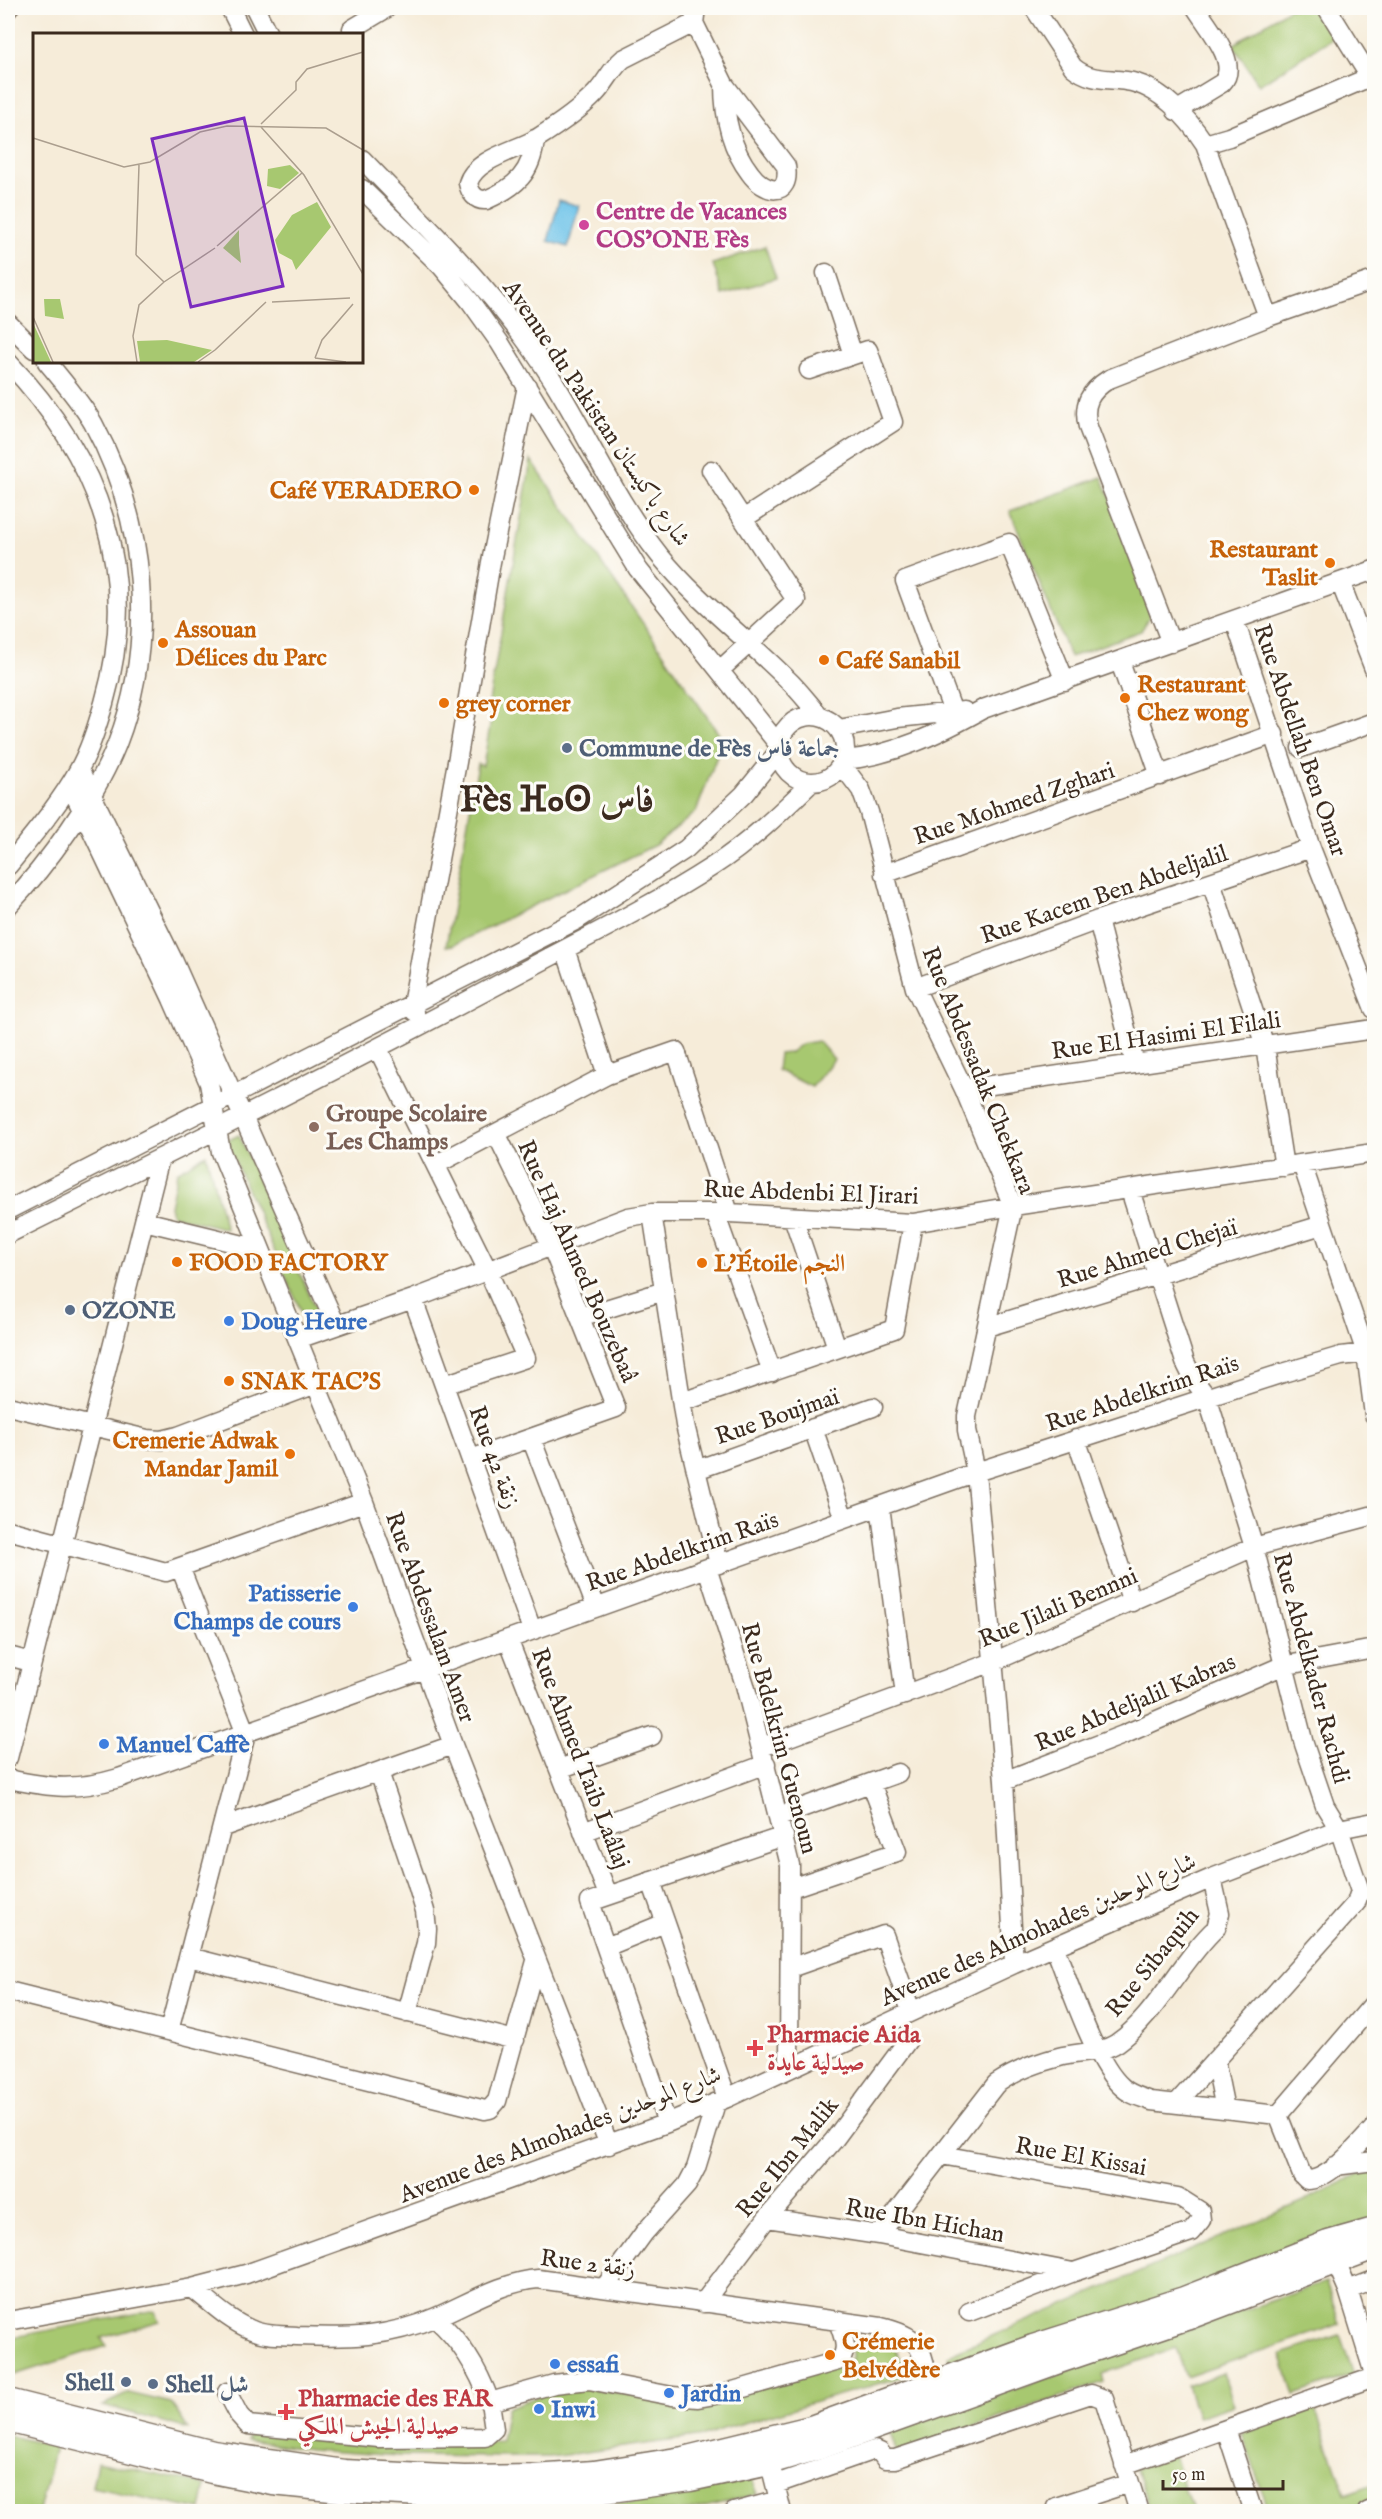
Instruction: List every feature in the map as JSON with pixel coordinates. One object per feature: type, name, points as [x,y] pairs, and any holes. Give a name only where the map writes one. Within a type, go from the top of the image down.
[{"type":"main road","points":[[8,2402],[213,2453],[275,2464],[404,2476],[533,2477],[594,2473],[683,2459],[759,2442],[850,2415],[1033,2347],[1184,2299],[1328,2243],[1374,2230]]},
{"type":"main road","points":[[8,2420],[212,2471],[273,2482],[403,2494],[525,2496],[597,2492],[690,2479],[776,2489],[862,2432],[1048,2364],[1186,2318],[1374,2247]]},
{"type":"street","points":[[230,8],[242,33]]},
{"type":"street","points":[[255,8],[268,33]]},
{"type":"street","points":[[352,29],[387,8]]},
{"type":"street","points":[[1034,8],[1073,67],[1082,74],[1092,78],[1140,84],[1152,89],[1191,123],[1205,144],[1268,317]]},
{"type":"street","points":[[1176,111],[1222,84],[1228,78],[1229,68],[1226,56],[1196,8]]},
{"type":"street","points":[[1205,144],[1229,137],[1370,77],[1327,8]]},
{"type":"street","points":[[535,139],[588,101],[623,59],[695,16],[723,84],[786,166],[788,177],[783,186],[777,190],[768,189],[759,184],[749,173],[738,153],[728,129],[723,84]]},
{"type":"street","name":"Avenue du Pakistan شارع باكيستان","points":[[363,160],[468,268],[506,312],[554,382],[615,492],[661,557],[706,606],[788,679],[820,716]]},
{"type":"street","name":"Avenue du Pakistan شارع باكيستان","points":[[363,190],[442,267],[500,343],[638,569],[720,670],[778,748]]},
{"type":"street","points":[[826,273],[853,355]]},
{"type":"street","points":[[1171,643],[1088,427],[1085,417],[1087,402],[1097,387],[1109,379],[1268,317],[1374,280]]},
{"type":"street","points":[[8,323],[33,348]]},
{"type":"street","points":[[743,519],[892,422],[868,350],[809,370]]},
{"type":"street","points":[[8,363],[45,404],[66,434],[94,489],[112,548],[116,580],[117,625],[114,659],[97,728],[75,777],[8,866]]},
{"type":"street","points":[[8,906],[46,859],[87,802],[116,745],[128,711],[139,659],[141,597],[137,548],[116,473],[75,394],[47,363]]},
{"type":"street","points":[[421,1026],[412,1005],[458,762],[493,551],[527,386]]},
{"type":"street","points":[[711,470],[796,600],[720,670]]},
{"type":"street","points":[[953,712],[904,581],[1009,543],[1065,681]]},
{"type":"street","points":[[778,748],[780,759],[789,773],[803,781],[812,782],[829,777],[843,763],[941,732],[983,709],[1341,584],[1374,570]]},
{"type":"street","points":[[1341,584],[1374,669]]},
{"type":"street","name":"Rue Abdellah Ben Omar","points":[[1235,621],[1311,848],[1374,1009]]},
{"type":"street","points":[[1120,662],[1160,776]]},
{"type":"street","points":[[839,729],[897,718],[983,709]]},
{"type":"street","points":[[8,1210],[577,920],[686,849],[744,794],[778,748],[790,723],[804,716],[820,716],[834,723],[844,739],[846,750],[843,763]]},
{"type":"street","points":[[1301,748],[1374,722]]},
{"type":"street","name":"Rue Mohmed Zghari","points":[[884,874],[1274,734]]},
{"type":"street","name":"Rue Abdessadak Chekkara","points":[[843,763],[866,801],[915,988],[964,1089],[1012,1206],[967,1416],[967,1430],[976,1472],[1004,1781],[1014,1964]]},
{"type":"street","points":[[75,777],[174,962],[336,1325]]},
{"type":"street","points":[[8,1234],[378,1049],[565,949],[713,866],[775,818],[812,782]]},
{"type":"street","name":"Rue Abdessalam Amer","points":[[87,802],[208,1083],[221,1152],[364,1502],[453,1745],[609,2145]]},
{"type":"street","name":"Rue Kacem Ben Abdeljalil","points":[[915,988],[1098,920],[1311,848]]},
{"type":"street","points":[[1210,882],[1265,1046],[1284,1167]]},
{"type":"street","points":[[1098,920],[1135,1064]]},
{"type":"street","points":[[565,949],[607,1075]]},
{"type":"street","name":"Rue El Hasimi El Filali","points":[[964,1089],[1374,1029]]},
{"type":"street","points":[[378,1049],[488,1270],[526,1358],[444,1385]]},
{"type":"street","points":[[436,1164],[607,1075],[676,1051],[722,1213],[772,1372]]},
{"type":"street","name":"Rue Haj Ahmed Bouzebaâ","points":[[496,1133],[550,1245],[616,1408],[531,1438]]},
{"type":"street","name":"Rue Abdenbi El Jirari","points":[[298,1339],[413,1299],[628,1217],[652,1213],[722,1213],[913,1223],[1012,1206],[1374,1153]]},
{"type":"street","points":[[8,1758],[160,1158]]},
{"type":"street","points":[[1302,1164],[1370,1354],[1374,1415]]},
{"type":"street","name":"Rue Abdelkader Rachdi","points":[[1130,1190],[1185,1362],[1194,1380],[1207,1397],[1254,1547],[1282,1666],[1325,1806],[1339,1829],[1360,1891],[1359,1897],[1176,2104]]},
{"type":"street","name":"Rue Bdelkrim Guenoun","points":[[652,1213],[682,1402],[706,1515],[713,1566],[764,1756],[790,1865],[789,2067]]},
{"type":"street","points":[[793,1216],[837,1348]]},
{"type":"street","points":[[144,1221],[260,1249]]},
{"type":"street","points":[[682,1402],[894,1329],[913,1223]]},
{"type":"street","name":"Rue Ahmed Chejaï","points":[[987,1327],[1322,1225]]},
{"type":"street","points":[[580,1317],[664,1291]]},
{"type":"street","name":"Rue 42 زنقة","points":[[413,1299],[532,1630]]},
{"type":"street","name":"Rue Abdelkrim Raïs","points":[[8,1779],[71,1788],[91,1786],[246,1734],[976,1472],[1341,1356],[1370,1354]]},
{"type":"street","points":[[8,1406],[91,1427],[162,1440],[316,1384]]},
{"type":"street","name":"Rue Boujmaï","points":[[696,1470],[873,1407]]},
{"type":"street","points":[[813,1428],[844,1519]]},
{"type":"street","points":[[471,1459],[531,1438],[596,1607]]},
{"type":"street","points":[[1076,1439],[1132,1602]]},
{"type":"street","points":[[8,1530],[166,1572],[364,1502]]},
{"type":"street","points":[[880,1506],[905,1695]]},
{"type":"street","name":"Rue Jilali Bennni","points":[[583,1832],[905,1695],[993,1662],[1254,1547],[1374,1515]]},
{"type":"street","points":[[169,2031],[246,1734],[180,1567]]},
{"type":"street","name":"Rue Ahmed Taib Laâlaj","points":[[508,1639],[608,1895]]},
{"type":"street","name":"Rue Abdeljalil Kabras","points":[[1004,1781],[1123,1735],[1282,1666],[1374,1649]]},
{"type":"street","points":[[8,1656],[32,1662]]},
{"type":"street","points":[[558,1769],[652,1736]]},
{"type":"street","points":[[223,1827],[453,1745]]},
{"type":"street","points":[[379,1772],[425,1911],[426,1943],[407,2013]]},
{"type":"street","points":[[779,1816],[898,1773]]},
{"type":"street","points":[[791,1888],[897,1852],[871,1783]]},
{"type":"street","name":"Avenue des Almohades شارع الموحدين","points":[[8,2321],[192,2288],[279,2262],[609,2145],[721,2100],[1014,1964],[1212,1878],[1339,1829],[1374,1822]]},
{"type":"street","points":[[667,2123],[590,1902],[784,1836]]},
{"type":"street","name":"Rue Sibaquih","points":[[879,2235],[980,2101],[996,2084],[1012,2073],[1060,2057],[1096,2051],[1116,2043],[1135,2026],[1216,1928],[1220,1913],[1212,1878]]},
{"type":"street","points":[[604,2288],[644,2233],[687,2185],[696,2168],[721,2100],[651,1881]]},
{"type":"street","points":[[606,1947],[665,1923]]},
{"type":"street","points":[[790,1968],[884,1935],[911,2011]]},
{"type":"street","points":[[1055,1948],[1096,2051],[1120,2086],[1131,2094],[1151,2101],[1278,2115]]},
{"type":"street","points":[[189,1957],[515,2040]]},
{"type":"street","points":[[8,1991],[490,2109],[497,2101],[536,1961]]},
{"type":"street","points":[[1278,2115],[1374,2003]]},
{"type":"street","name":"Rue Ibn Malik","points":[[703,2303],[767,2218],[834,2140],[908,2040]]},
{"type":"street","points":[[1215,2060],[1226,2109]]},
{"type":"street","points":[[1278,2115],[1302,2175],[1307,2180],[1329,2171],[1374,2161]]},
{"type":"street","points":[[1329,2171],[1374,2128]]},
{"type":"street","name":"Rue El Kissai","points":[[941,2155],[1178,2197],[1200,2211],[1201,2220],[1191,2232],[1074,2272]]},
{"type":"street","name":"Rue Ibn Hichan","points":[[767,2218],[879,2235],[1074,2272]]},
{"type":"street","points":[[1124,2464],[1374,2376],[1348,2290],[1335,2260]]},
{"type":"street","points":[[969,2312],[1074,2272]]},
{"type":"street","name":"Rue 2 زنقة","points":[[192,2288],[235,2322],[254,2332],[350,2338],[395,2333],[523,2280],[538,2279],[881,2327],[902,2332],[913,2338],[921,2349],[930,2385]]},
{"type":"street","points":[[1348,2290],[1374,2280]]},
{"type":"street","points":[[227,2392],[239,2415],[248,2425],[379,2438],[485,2437],[494,2428],[490,2402],[473,2362],[450,2332],[435,2318]]},
{"type":"street","points":[[490,2402],[554,2384],[589,2380],[698,2398],[726,2393],[842,2359],[845,2340],[838,2321]]},
{"type":"street","points":[[734,2511],[776,2489],[874,2450],[880,2452],[885,2459],[895,2459],[1091,2394],[1104,2399],[1139,2511]]},
{"type":"street","points":[[1226,2429],[1253,2511]]},
{"type":"street","points":[[1056,2507],[1130,2483]]},
{"type":"street","points":[[1367,2511],[1374,2509]]},
{"type":"green space","points":[[1290,8],[1316,8],[1335,36],[1259,85],[1233,45]]},
{"type":"green space","points":[[765,246],[776,278],[723,295],[713,264]]},
{"type":"green space","points":[[531,460],[723,740],[696,812],[655,845],[453,945],[446,946],[478,764],[483,766],[492,714],[487,713]]},
{"type":"green space","points":[[1102,477],[1151,602],[1149,618],[1141,631],[1070,657],[1010,511]]},
{"type":"green space","points":[[818,1041],[834,1059],[812,1087],[777,1070],[779,1054],[789,1053],[801,1044]]},
{"type":"green space","points":[[239,1135],[319,1317],[306,1323],[226,1141]]},
{"type":"green space","points":[[206,1154],[226,1229],[172,1215],[170,1206],[177,1172]]},
{"type":"green space","points":[[1374,2167],[1374,2221],[1299,2241],[1260,2268],[954,2372],[949,2356],[955,2352],[1304,2201]]},
{"type":"green space","points":[[1326,2282],[1340,2324],[1186,2377],[1176,2348],[1102,2374],[1104,2382],[897,2453],[890,2432]]},
{"type":"green space","points":[[155,2310],[160,2321],[101,2338],[106,2346],[8,2377],[8,2338]]},
{"type":"green space","points":[[1340,2335],[1354,2375],[1294,2395],[1281,2354]]},
{"type":"green space","points":[[872,2337],[890,2342],[905,2365],[905,2376],[704,2436],[550,2457],[401,2456],[309,2450],[248,2440],[249,2432],[427,2446],[501,2441],[507,2408],[568,2385],[696,2405],[852,2359],[852,2340]]},
{"type":"green space","points":[[1223,2373],[1234,2405],[1198,2417],[1187,2386]]},
{"type":"green space","points":[[129,2393],[171,2403],[188,2429],[103,2405]]},
{"type":"green space","points":[[1315,2408],[1345,2494],[1374,2484],[1374,2500],[1341,2511],[1269,2511],[1242,2433]]},
{"type":"green space","points":[[8,2435],[55,2447],[39,2511],[8,2511]]},
{"type":"green space","points":[[1174,2456],[1192,2511],[1150,2511],[1136,2469]]},
{"type":"green space","points":[[97,2462],[206,2485],[201,2510],[92,2487]]},
{"type":"green space","points":[[751,2478],[758,2494],[689,2511],[508,2511],[611,2505],[672,2496]]},
{"type":"water","points":[[559,200],[579,206],[568,247],[548,241]]},
{"type":"place","name":"Centre de Vacances COS’ONE Fès","points":[[584,225]]},
{"type":"place","name":"Café VERADERO","points":[[474,490]]},
{"type":"place","name":"Restaurant Taslit","points":[[1330,563]]},
{"type":"place","name":"Assouan Délices du Parc","points":[[163,643]]},
{"type":"place","name":"Café Sanabil","points":[[824,660]]},
{"type":"place","name":"Restaurant Chez wong","points":[[1125,698]]},
{"type":"place","name":"grey corner","points":[[444,703]]},
{"type":"place","name":"Commune de Fès جماعة فاس","points":[[567,748]]},
{"type":"place","name":"Groupe Scolaire Les Champs","points":[[314,1127]]},
{"type":"place","name":"FOOD FACTORY","points":[[177,1262]]},
{"type":"place","name":"L'Étoile النجم","points":[[702,1263]]},
{"type":"place","name":"OZONE","points":[[70,1310]]},
{"type":"place","name":"Doug Heure","points":[[229,1321]]},
{"type":"place","name":"SNAK TAC'S","points":[[229,1381]]},
{"type":"place","name":"Cremerie Adwak Mandar Jamil","points":[[290,1454]]},
{"type":"place","name":"Patisserie Champs de cours","points":[[353,1607]]},
{"type":"place","name":"Manuel Caffè","points":[[104,1744]]},
{"type":"place","name":"Pharmacie Aida صيدلية عايدة","points":[[755,2048]]},
{"type":"place","name":"Crémerie Belvédère","points":[[830,2355]]},
{"type":"place","name":"essafi","points":[[555,2364]]},
{"type":"place","name":"Shell","points":[[126,2382]]},
{"type":"place","name":"Shell شل","points":[[153,2384]]},
{"type":"place","name":"Jardin","points":[[669,2393]]},
{"type":"place","name":"Inwi","points":[[539,2409]]},
{"type":"place","name":"Pharmacie des FAR صيدلية الجيش الملكي","points":[[286,2412]]},
{"type":"district","name":"Fès ⴼⴰⵙ فاس","points":[[557,798]]}]
